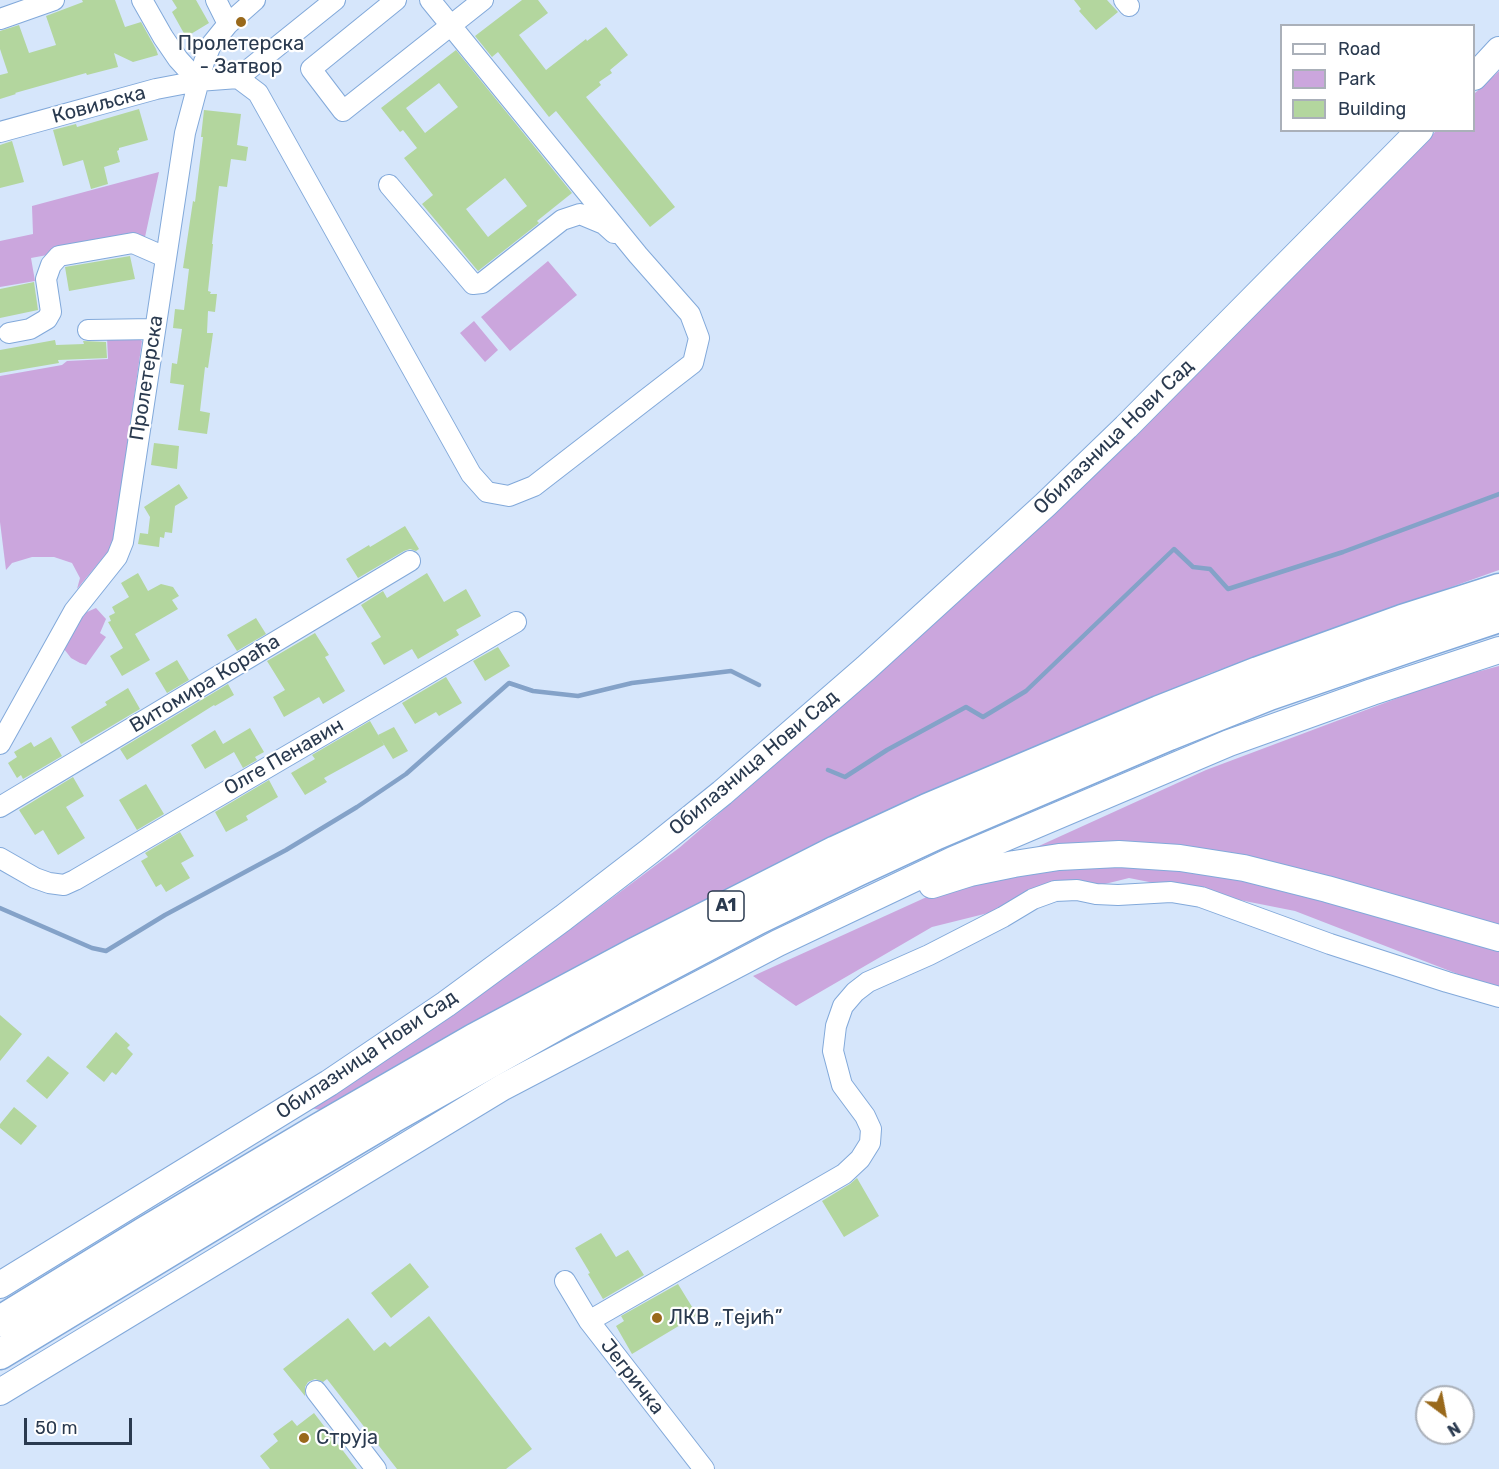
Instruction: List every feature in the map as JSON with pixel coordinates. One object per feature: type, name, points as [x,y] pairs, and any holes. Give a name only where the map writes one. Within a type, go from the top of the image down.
[{"type":"highway","name":"A1","points":[[0,1321],[320,1128],[474,1039],[634,952],[836,851],[927,809],[1159,711],[1258,672],[1402,620],[1499,589]]},
{"type":"highway","name":"A1","points":[[0,1354],[392,1118],[564,1021],[787,905],[937,834],[1169,735],[1280,691],[1499,617]]},
{"type":"main road","points":[[1475,75],[1499,50]]},
{"type":"main road","name":"Обилазница Нови Сад","points":[[0,1285],[329,1083],[436,1011],[563,918],[722,793],[866,668],[1045,505],[1126,427],[1418,132]]},
{"type":"main road","points":[[0,1392],[503,1087],[832,917],[953,860],[1229,743],[1499,650]]},
{"type":"main road","points":[[832,917],[970,873],[1059,857],[1119,854],[1180,858],[1244,868],[1336,891],[1499,938]]},
{"type":"street","points":[[0,19],[54,0]]},
{"type":"street","points":[[142,0],[178,59],[198,81]]},
{"type":"street","points":[[216,0],[228,24]]},
{"type":"street","name":"Пролетерска","points":[[0,744],[74,611],[117,557],[123,542],[185,133],[198,81],[212,45],[228,24],[255,0]]},
{"type":"street","points":[[335,0],[238,78],[258,93],[471,474],[487,492],[509,496],[534,486],[693,363],[699,338],[690,314],[638,255],[430,0]]},
{"type":"street","points":[[396,0],[311,69],[343,111],[483,0]]},
{"type":"street","name":"Ковиљска","points":[[0,132],[156,89],[198,81],[238,78]]},
{"type":"street","points":[[389,185],[473,284],[482,284],[562,220],[580,214],[604,224],[638,255]]},
{"type":"street","points":[[9,333],[30,329],[47,319],[51,312],[46,279],[51,265],[59,256],[133,243],[165,257]]},
{"type":"street","points":[[88,330],[154,329]]},
{"type":"street","name":"Витомира Кораћа","points":[[0,807],[410,561]]},
{"type":"street","name":"Олге Пенавин","points":[[0,858],[35,878],[64,885],[516,622]]},
{"type":"street","points":[[589,1322],[844,1174],[860,1159],[870,1143],[871,1130],[865,1116],[842,1085],[833,1051],[836,1026],[843,1006],[868,982],[929,955],[1033,899],[1055,891],[1077,890],[1118,895],[1171,892],[1201,897],[1330,944],[1499,997]]},
{"type":"street","name":"Јегричка","points":[[565,1281],[589,1322],[704,1469]]},
{"type":"street","points":[[316,1391],[376,1469]]},
{"type":"green space","points":[[1499,71],[1499,570],[1208,674],[918,801],[625,942],[320,1110],[307,1107],[521,966],[679,848],[767,772],[1132,439],[1435,132],[1475,132],[1475,93]]},
{"type":"green space","points":[[159,172],[145,237],[31,258],[35,281],[0,287],[0,241],[33,234],[32,206]]},
{"type":"green space","points":[[548,261],[577,295],[510,351],[481,317]]},
{"type":"green space","points":[[474,321],[498,350],[485,362],[460,333]]},
{"type":"green space","points":[[136,336],[142,341],[111,548],[77,589],[80,578],[72,563],[54,557],[32,557],[12,563],[6,570],[0,522],[0,376],[62,365],[67,361],[108,359],[107,337]]},
{"type":"green space","points":[[96,608],[106,619],[100,633],[106,637],[86,665],[71,658],[64,649],[79,621],[87,612]]},
{"type":"green space","points":[[1499,666],[1499,990],[1295,911],[1129,878],[932,927],[796,1006],[753,976],[1206,770],[1443,681]]},
{"type":"building","points":[[82,0],[115,0],[125,27],[141,22],[158,55],[133,62],[114,53],[118,67],[87,75],[86,73],[0,99],[0,75],[8,73],[0,49],[0,31],[19,25],[29,53],[56,45],[46,16],[83,2]]},
{"type":"building","points":[[172,0],[196,0],[209,23],[186,37],[172,12],[177,8]]},
{"type":"building","points":[[522,0],[538,0],[548,13],[519,35],[546,70],[586,39],[587,41],[606,27],[628,55],[610,70],[612,73],[599,82],[601,85],[586,97],[675,207],[650,227],[556,111],[549,117],[498,52],[492,57],[475,36]]},
{"type":"building","points":[[1074,0],[1107,0],[1118,12],[1096,30],[1079,11],[1081,9]]},
{"type":"building","points":[[456,50],[572,193],[537,221],[539,223],[478,271],[422,204],[433,195],[404,158],[417,148],[403,130],[400,132],[381,108]],"holes":[[[439,83],[458,107],[425,133],[406,108]],[[505,178],[527,206],[488,237],[466,209]]]},
{"type":"building","points":[[139,109],[148,140],[119,148],[117,151],[120,162],[104,167],[108,184],[91,189],[83,160],[63,166],[53,130],[76,124],[77,127]]},
{"type":"building","points":[[204,110],[241,114],[237,145],[248,147],[246,161],[231,159],[227,187],[219,186],[208,291],[211,292],[210,294],[217,294],[215,312],[208,311],[207,333],[213,333],[208,368],[205,367],[200,411],[210,413],[207,434],[178,430],[184,385],[170,383],[172,363],[177,364],[182,329],[173,328],[175,309],[184,310],[189,269],[183,268],[193,201],[195,202]]},
{"type":"building","points":[[12,141],[24,182],[0,188],[0,145]]},
{"type":"building","points":[[130,256],[135,279],[69,291],[65,267]]},
{"type":"building","points":[[34,282],[38,310],[0,318],[0,289]]},
{"type":"building","points":[[55,340],[56,345],[84,344],[83,341],[106,342],[107,358],[58,360],[59,363],[0,373],[0,350]]},
{"type":"building","points":[[154,443],[179,446],[177,469],[151,465]]},
{"type":"building","points":[[179,484],[188,498],[175,506],[172,533],[165,532],[164,538],[160,537],[159,547],[138,544],[140,533],[148,534],[150,517],[144,507]]},
{"type":"building","points":[[405,526],[419,549],[404,551],[358,578],[346,559]]},
{"type":"building","points":[[138,573],[148,591],[161,584],[173,587],[179,596],[172,600],[178,609],[135,634],[150,660],[122,676],[110,656],[123,648],[108,622],[111,621],[109,616],[115,613],[112,607],[129,597],[121,583]]},
{"type":"building","points":[[427,573],[444,602],[466,589],[481,616],[456,630],[459,635],[418,659],[412,649],[384,665],[371,643],[381,637],[361,605],[383,591],[387,598]]},
{"type":"building","points":[[256,618],[266,634],[237,651],[227,635]]},
{"type":"building","points":[[315,633],[329,655],[325,657],[345,691],[323,704],[319,697],[284,717],[273,697],[285,690],[267,661]]},
{"type":"building","points":[[498,647],[510,666],[485,681],[473,661]]},
{"type":"building","points":[[177,660],[189,680],[167,693],[155,673]]},
{"type":"building","points":[[446,677],[462,703],[439,716],[436,712],[415,724],[402,703]]},
{"type":"building","points":[[228,684],[234,695],[214,705],[127,760],[120,749]]},
{"type":"building","points":[[128,688],[140,709],[81,744],[71,727],[107,705],[105,702]]},
{"type":"building","points":[[370,721],[384,745],[324,778],[327,782],[305,795],[291,773],[315,759],[312,755]]},
{"type":"building","points":[[394,727],[408,751],[393,759],[378,735]]},
{"type":"building","points":[[250,728],[264,752],[255,757],[257,760],[243,768],[234,752],[205,769],[191,745],[215,730],[223,744]]},
{"type":"building","points":[[51,737],[62,756],[23,779],[21,775],[17,778],[8,763],[17,757],[14,752],[31,742],[34,747]]},
{"type":"building","points":[[73,777],[84,796],[66,807],[85,838],[58,855],[43,830],[35,835],[19,810]]},
{"type":"building","points":[[269,780],[278,797],[246,816],[248,820],[226,832],[215,812]]},
{"type":"building","points":[[146,784],[164,814],[137,830],[119,800]]},
{"type":"building","points":[[180,832],[194,856],[181,863],[190,878],[166,892],[161,884],[156,887],[141,861],[148,857],[145,853]]},
{"type":"building","points":[[0,1015],[22,1034],[0,1061]]},
{"type":"building","points":[[116,1032],[130,1045],[127,1048],[133,1054],[116,1075],[112,1072],[104,1082],[86,1067]]},
{"type":"building","points":[[48,1056],[69,1073],[47,1099],[26,1081]]},
{"type":"building","points":[[14,1107],[37,1126],[21,1145],[0,1128],[0,1124]]},
{"type":"building","points":[[857,1178],[879,1216],[844,1237],[822,1201]]},
{"type":"building","points":[[601,1233],[616,1257],[628,1250],[644,1275],[603,1299],[575,1248]]},
{"type":"building","points":[[410,1263],[429,1287],[391,1318],[371,1293]]},
{"type":"building","name":"ЛКВ „Тејић”","points":[[678,1284],[697,1315],[632,1354],[616,1326],[624,1321],[621,1316]]},
{"type":"building","points":[[429,1316],[532,1449],[506,1469],[397,1469],[327,1379],[323,1382],[315,1379],[308,1382],[305,1387],[305,1396],[283,1369],[348,1318],[374,1351],[385,1342],[390,1347]]},
{"type":"building","name":"Струја","points":[[314,1413],[357,1469],[270,1469],[260,1456],[278,1441],[273,1434],[292,1420],[297,1426]]},
{"type":"waterway","points":[[828,770],[845,777],[887,750],[966,707],[983,717],[1026,691],[1174,549],[1193,567],[1210,569],[1228,589],[1343,552],[1499,494]]},
{"type":"waterway","points":[[0,908],[92,948],[106,951],[165,915],[286,850],[357,807],[406,774],[509,683],[533,691],[578,696],[632,683],[731,671],[759,685]]},
{"type":"place","name":"Пролетерска - Затвор","points":[[241,22]]},
{"type":"place","name":"ЛКВ „Тејић”","points":[[657,1318]]},
{"type":"place","name":"Струја","points":[[304,1438]]}]
